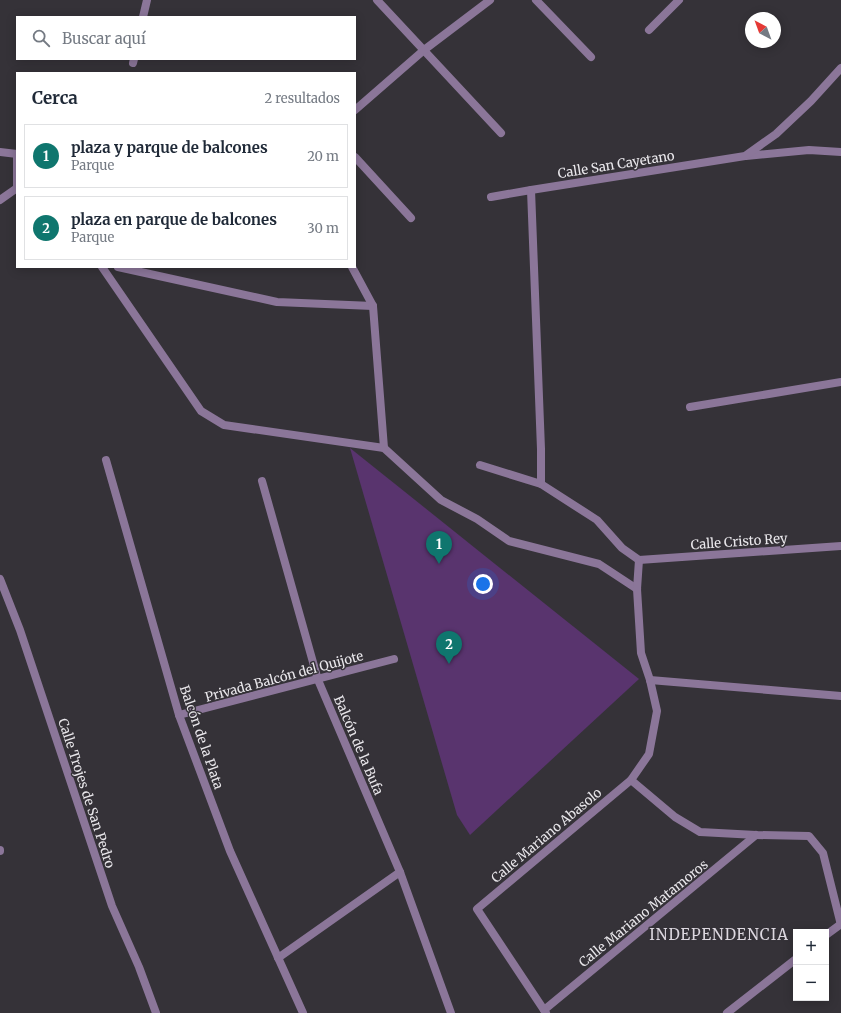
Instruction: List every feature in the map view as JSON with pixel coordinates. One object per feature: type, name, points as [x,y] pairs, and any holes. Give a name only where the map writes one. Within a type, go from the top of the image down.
[{"type":"street","points":[[143,16],[147,0]]},
{"type":"street","points":[[377,0],[501,133]]},
{"type":"street","points":[[356,109],[424,50],[490,0]]},
{"type":"street","points":[[536,0],[591,57]]},
{"type":"street","points":[[649,30],[678,0]]},
{"type":"street","name":"Calle San Cayetano","points":[[745,156],[776,134],[841,68]]},
{"type":"street","name":"Calle San Cayetano","points":[[491,197],[745,156],[809,150],[841,152]]},
{"type":"street","points":[[0,152],[16,154]]},
{"type":"street","points":[[356,158],[411,218]]},
{"type":"street","points":[[0,200],[16,189]]},
{"type":"street","points":[[532,190],[541,484]]},
{"type":"street","points":[[103,268],[201,411],[224,425],[384,448],[441,500],[477,519],[508,541],[599,564],[637,589]]},
{"type":"street","points":[[123,268],[278,302],[373,306]]},
{"type":"street","points":[[353,268],[373,306],[384,448]]},
{"type":"street","points":[[690,407],[841,382]]},
{"type":"street","name":"Balcón de la Plata","points":[[106,460],[179,715],[230,851],[303,1013]]},
{"type":"street","points":[[480,466],[541,484],[597,520],[622,548],[638,560]]},
{"type":"street","name":"Balcón de la Bufa","points":[[262,481],[318,680],[400,872],[451,1013]]},
{"type":"street","name":"Calle Cristo Rey","points":[[638,560],[841,546]]},
{"type":"street","name":"Calle Mariano Abasolo","points":[[545,1012],[477,909],[631,780],[649,754],[657,711],[650,680],[641,653],[637,589],[638,560]]},
{"type":"street","name":"Calle Trojes de San Pedro","points":[[0,579],[20,630],[112,906],[139,967],[156,1013]]},
{"type":"street","name":"Privada Balcón del Quijote","points":[[179,715],[394,659]]},
{"type":"street","points":[[650,680],[841,696]]},
{"type":"street","points":[[631,780],[675,817],[700,832],[809,836],[823,853],[841,924],[829,933]]},
{"type":"street","name":"Calle Mariano Matamoros","points":[[545,1012],[756,835]]},
{"type":"street","points":[[278,958],[400,872]]},
{"type":"street","points":[[727,1013],[793,961]]},
{"type":"shaded area","points":[[350,448],[639,679],[470,835],[457,815]]},
{"type":"place","name":"plaza y parque de balcones","points":[[439,564]]},
{"type":"place","name":"plaza en parque de balcones","points":[[449,664]]},
{"type":"district","name":"INDEPENDENCIA","points":[[719,935]]}]
